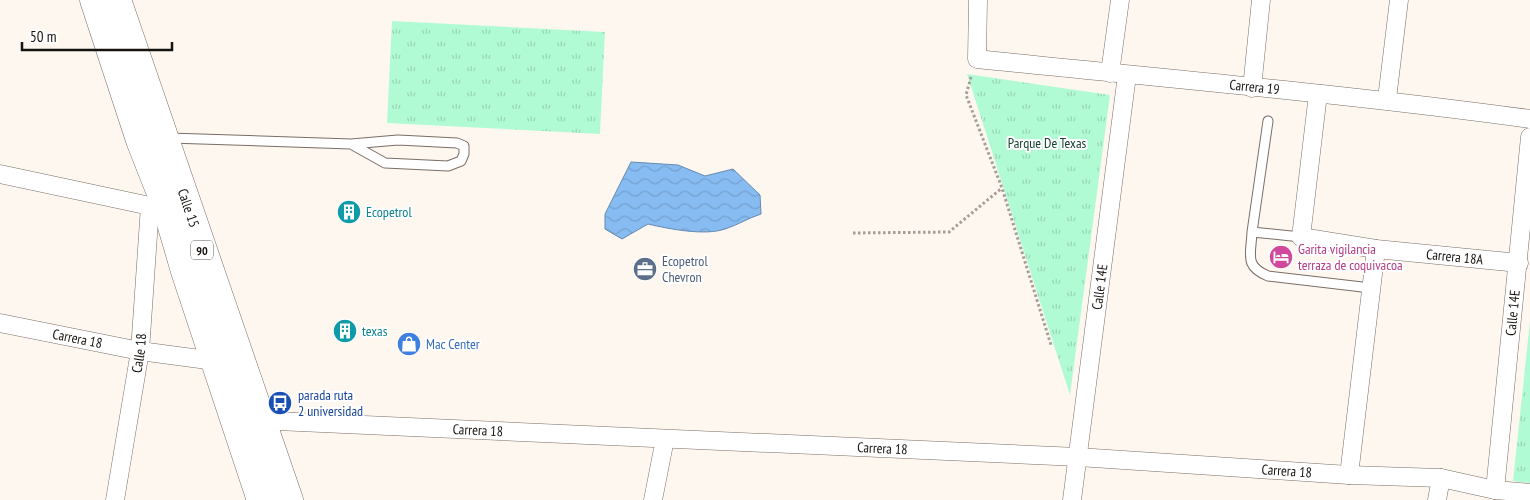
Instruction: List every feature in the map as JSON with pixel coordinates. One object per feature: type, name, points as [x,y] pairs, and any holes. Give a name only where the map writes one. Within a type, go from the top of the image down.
[{"type":"highway","name":"Calle 15","points":[[94,0],[140,140],[158,206],[215,361],[261,500]]},
{"type":"highway","name":"Calle 15","points":[[117,0],[289,500]]},
{"type":"street","points":[[977,59],[978,0]]},
{"type":"street","name":"Calle 14E","points":[[1072,500],[1119,74],[1120,0]]},
{"type":"street","points":[[1252,88],[1261,0]]},
{"type":"street","points":[[1387,99],[1399,0]]},
{"type":"street","name":"Carrera 19","points":[[977,59],[1252,88],[1387,99],[1530,119]]},
{"type":"street","points":[[1301,237],[1318,94]]},
{"type":"street","name":"Calle 14E","points":[[1495,490],[1530,137]]},
{"type":"street","points":[[0,174],[158,206]]},
{"type":"street","name":"Calle 18","points":[[115,500],[140,352],[158,206]]},
{"type":"street","name":"Carrera 18A","points":[[1301,237],[1376,248],[1519,263]]},
{"type":"street","points":[[1349,475],[1376,248]]},
{"type":"street","name":"Carrera 18","points":[[0,323],[140,352],[215,361]]},
{"type":"street","name":"Carrera 18","points":[[234,420],[1078,456],[1349,475],[1441,478],[1495,490],[1530,493]]},
{"type":"street","points":[[653,500],[665,439]]},
{"type":"street","points":[[1437,500],[1441,478]]},
{"type":"lane","points":[[1268,121],[1252,232],[1250,263],[1254,271],[1268,276],[1371,288]]},
{"type":"lane","points":[[165,138],[351,144],[398,140],[457,142],[464,146],[464,154],[461,161],[448,166],[385,163],[351,144]]},
{"type":"lane","points":[[1252,232],[1301,237]]},
{"type":"path","points":[[977,59],[966,95],[1002,188],[1052,345]]},
{"type":"path","points":[[853,233],[949,232],[1002,188]]},
{"type":"green space","points":[[392,21],[605,32],[600,134],[387,123]]},
{"type":"green space","name":"Parque De Texas","points":[[967,74],[1110,95],[1070,395]]},
{"type":"green space","points":[[1530,321],[1530,483],[1513,481]]},
{"type":"water","points":[[631,162],[678,165],[705,176],[733,169],[760,195],[761,214],[725,229],[707,232],[676,230],[648,224],[622,239],[605,229],[605,214]]},
{"type":"place","name":"Ecopetrol","points":[[349,212]]},
{"type":"place","name":"Garita vigilancia terraza de coquivacoa","points":[[1281,257]]},
{"type":"place","name":"Ecopetrol Chevron","points":[[645,269]]},
{"type":"place","name":"texas","points":[[345,331]]},
{"type":"place","name":"Mac Center","points":[[409,344]]},
{"type":"place","name":"parada ruta 2 universidad","points":[[280,403]]}]
